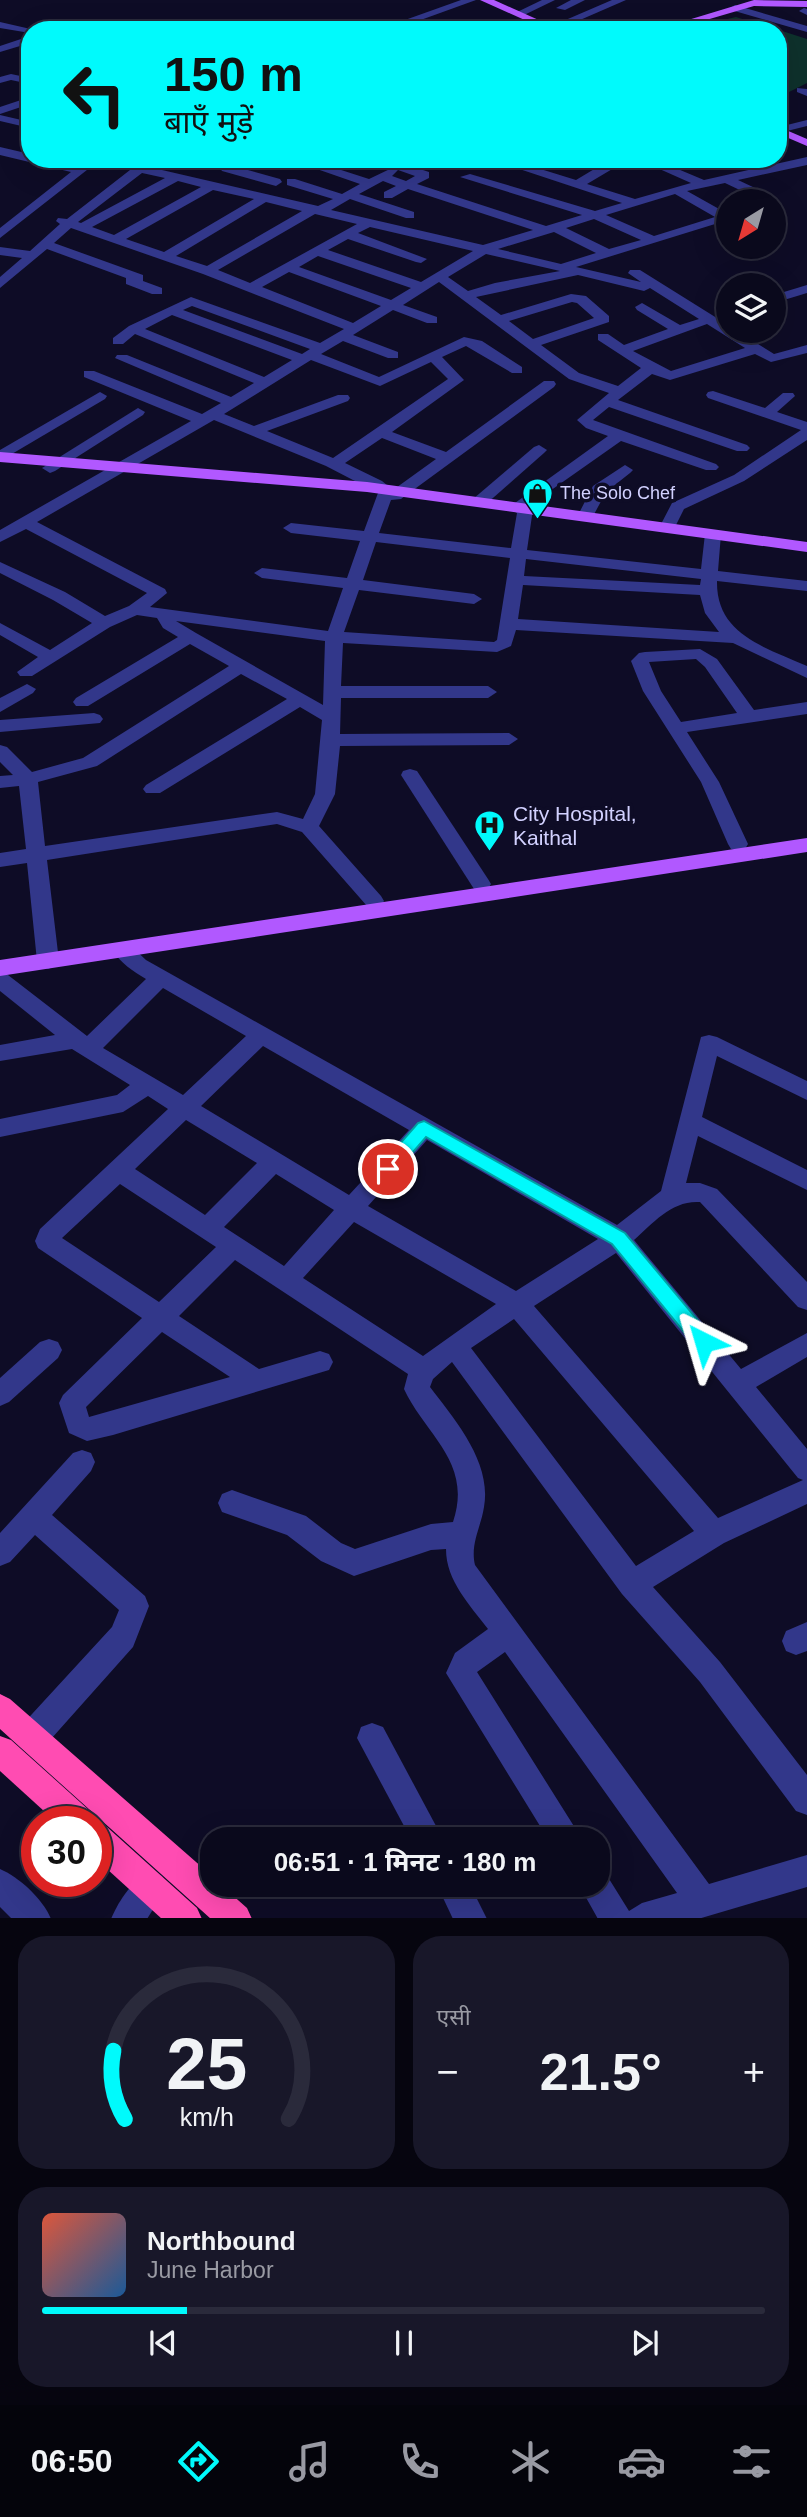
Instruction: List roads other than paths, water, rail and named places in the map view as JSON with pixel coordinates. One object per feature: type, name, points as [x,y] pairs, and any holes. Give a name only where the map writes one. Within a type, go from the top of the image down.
[{"type":"highway","points":[[0,1709],[235,1918]]},
{"type":"highway","points":[[0,1751],[61,1806]]},
{"type":"highway","points":[[112,1852],[185,1918]]},
{"type":"main road","points":[[477,0],[532,21]]},
{"type":"main road","points":[[487,0],[522,17]]},
{"type":"main road","points":[[691,21],[766,2],[806,9]]},
{"type":"main road","points":[[787,130],[807,138]]},
{"type":"main road","points":[[787,131],[807,143]]},
{"type":"main road","points":[[0,457],[55,465],[479,502],[713,537],[807,547]]},
{"type":"main road","points":[[0,465],[55,465]]},
{"type":"main road","points":[[392,493],[807,552]]},
{"type":"main road","points":[[0,956],[123,950],[178,936],[374,901],[807,833]]},
{"type":"main road","points":[[0,968],[47,955],[807,845]]},
{"type":"street","points":[[390,21],[457,0]]},
{"type":"street","points":[[404,21],[471,0]]},
{"type":"street","points":[[503,7],[520,0]]},
{"type":"street","points":[[513,21],[550,0]]},
{"type":"street","points":[[562,8],[580,0]]},
{"type":"street","points":[[571,21],[621,0]]},
{"type":"street","points":[[735,8],[780,21]]},
{"type":"street","points":[[787,23],[807,29]]},
{"type":"street","points":[[3,27],[21,29]]},
{"type":"street","points":[[0,49],[21,42]]},
{"type":"street","points":[[0,80],[21,80]]},
{"type":"street","points":[[0,111],[21,103]]},
{"type":"street","points":[[0,118],[21,123]]},
{"type":"street","points":[[787,127],[807,123]]},
{"type":"street","points":[[0,163],[5,153]]},
{"type":"street","points":[[787,166],[807,161]]},
{"type":"street","points":[[70,168],[79,170]]},
{"type":"street","points":[[0,234],[82,168]]},
{"type":"street","points":[[0,284],[28,255],[71,224],[135,168]]},
{"type":"street","points":[[148,168],[644,287]]},
{"type":"street","points":[[197,181],[226,168],[276,182]]},
{"type":"street","points":[[321,168],[370,184]]},
{"type":"street","points":[[208,271],[398,168]]},
{"type":"street","points":[[388,195],[430,177],[406,168]]},
{"type":"street","points":[[453,183],[480,168]]},
{"type":"street","points":[[489,168],[654,241]]},
{"type":"street","points":[[531,168],[577,185],[636,196]]},
{"type":"street","points":[[577,185],[605,168]]},
{"type":"street","points":[[665,168],[703,184]]},
{"type":"street","points":[[0,537],[207,417],[485,249],[595,215],[636,196],[776,168]]},
{"type":"street","points":[[591,176],[636,196]]},
{"type":"street","points":[[0,274],[71,224],[177,177]]},
{"type":"street","points":[[383,177],[550,228],[608,254]]},
{"type":"street","points":[[727,179],[747,189]]},
{"type":"street","points":[[291,182],[410,215]]},
{"type":"street","points":[[116,239],[213,185]]},
{"type":"street","points":[[561,267],[654,241],[724,217],[676,190]]},
{"type":"street","points":[[148,271],[266,197]]},
{"type":"street","points":[[251,288],[369,222]]},
{"type":"street","points":[[71,224],[116,239],[148,271],[157,291]]},
{"type":"street","points":[[348,234],[421,259]]},
{"type":"street","points":[[46,244],[148,271],[208,271],[348,332],[393,355]]},
{"type":"street","points":[[0,251],[28,255]]},
{"type":"street","points":[[317,251],[421,287]]},
{"type":"street","points":[[288,267],[432,320]]},
{"type":"street","points":[[466,296],[495,287],[552,279],[578,271]]},
{"type":"street","points":[[633,272],[705,321],[771,358],[782,358],[807,349]]},
{"type":"street","points":[[439,276],[574,376],[612,396],[743,448]]},
{"type":"street","points":[[786,295],[807,289]]},
{"type":"street","points":[[499,320],[571,298],[580,299],[604,320],[531,344]]},
{"type":"street","points":[[118,341],[134,329],[170,310],[197,301],[380,382],[456,343],[471,342],[517,370]]},
{"type":"street","points":[[642,307],[678,330]]},
{"type":"street","points":[[170,310],[312,354]]},
{"type":"street","points":[[622,350],[716,318]]},
{"type":"street","points":[[134,329],[265,382]]},
{"type":"street","points":[[603,337],[664,375],[676,375],[750,352]]},
{"type":"street","points":[[333,465],[457,380],[433,356]]},
{"type":"street","points":[[122,358],[231,402]]},
{"type":"street","points":[[650,368],[584,420],[710,467]]},
{"type":"street","points":[[89,374],[253,431],[392,493]]},
{"type":"street","points":[[309,827],[325,794],[331,740],[334,637],[372,537],[392,493],[447,458],[549,384]]},
{"type":"street","points":[[713,395],[807,427]]},
{"type":"street","points":[[55,465],[90,422],[100,396]]},
{"type":"street","points":[[767,413],[788,396]]},
{"type":"street","points":[[253,431],[344,398]]},
{"type":"street","points":[[0,457],[90,422],[138,412]]},
{"type":"street","points":[[382,433],[447,458]]},
{"type":"street","points":[[667,528],[678,506],[739,478],[807,433]]},
{"type":"street","points":[[135,610],[334,637],[489,648],[505,642],[515,580],[521,510],[619,435]]},
{"type":"street","points":[[479,502],[539,450]]},
{"type":"street","points":[[585,517],[599,489],[606,481],[625,470]]},
{"type":"street","points":[[0,706],[50,657],[104,623],[135,610],[159,593],[25,522]]},
{"type":"street","points":[[291,528],[518,554],[710,583]]},
{"type":"street","points":[[713,537],[709,602],[718,623],[736,638],[807,673]]},
{"type":"street","points":[[0,567],[59,596],[104,623]]},
{"type":"street","points":[[262,573],[474,599]]},
{"type":"street","points":[[515,580],[807,586]]},
{"type":"street","points":[[164,615],[169,624],[190,637],[331,717]]},
{"type":"street","points":[[4,622],[50,657]]},
{"type":"street","points":[[509,624],[736,638]]},
{"type":"street","points":[[82,702],[190,637]]},
{"type":"street","points":[[738,844],[710,782],[639,664],[645,657],[700,654],[711,663],[750,718]]},
{"type":"street","points":[[0,782],[28,779],[84,765],[97,759],[241,666]]},
{"type":"street","points":[[332,692],[488,692]]},
{"type":"street","points":[[153,789],[300,699]]},
{"type":"street","points":[[677,729],[807,708]]},
{"type":"street","points":[[0,726],[94,719]]},
{"type":"street","points":[[331,740],[509,739]]},
{"type":"street","points":[[0,751],[28,779],[47,955]]},
{"type":"street","points":[[410,775],[481,884]]},
{"type":"street","points":[[0,860],[277,818],[309,827],[374,901]]},
{"type":"street","points":[[123,950],[139,965],[618,1238],[807,1469]]},
{"type":"street","points":[[0,1053],[81,1044],[161,977]]},
{"type":"street","points":[[0,980],[81,1044],[273,1162],[516,1303],[714,1534]]},
{"type":"street","points":[[258,1382],[47,1241],[49,1236],[261,1035]]},
{"type":"street","points":[[671,1197],[709,1043],[807,1090]]},
{"type":"street","points":[[0,1128],[123,1103],[147,1085]]},
{"type":"street","points":[[691,1122],[807,1181]]},
{"type":"street","points":[[286,1280],[424,1128]]},
{"type":"street","points":[[207,1228],[273,1162]]},
{"type":"street","points":[[119,1171],[423,1370]]},
{"type":"street","points":[[701,1900],[463,1571],[458,1554],[472,1496],[465,1466],[453,1441],[417,1390],[416,1381],[423,1370],[516,1303],[618,1238],[671,1197],[699,1192],[709,1196],[807,1299]]},
{"type":"street","points":[[234,1246],[72,1403],[73,1414],[81,1427],[87,1429],[113,1423],[320,1362]]},
{"type":"street","points":[[738,1383],[807,1345]]},
{"type":"street","points":[[455,1347],[632,1584],[710,1672],[807,1800]]},
{"type":"street","points":[[0,1394],[49,1350]]},
{"type":"street","points":[[0,1553],[82,1462]]},
{"type":"street","points":[[632,1584],[714,1534],[807,1491]]},
{"type":"street","points":[[232,1503],[296,1525],[331,1552],[354,1563],[435,1536],[461,1534]]},
{"type":"street","points":[[32,1737],[123,1637],[135,1606],[35,1517]]},
{"type":"street","points":[[509,1632],[465,1663],[461,1673],[558,1827]]},
{"type":"street","points":[[372,1738],[421,1827]]},
{"type":"street","points":[[645,1918],[807,1871]]},
{"type":"street","points":[[0,1885],[34,1918]]},
{"type":"street","points":[[128,1918],[151,1887]]},
{"type":"street","points":[[459,1897],[470,1918]]},
{"type":"street","points":[[603,1897],[616,1918]]},
{"type":"place","name":"The Solo Chef","points":[[537,520]]},
{"type":"place","name":"City Hospital, Kaithal","points":[[490,853]]}]
